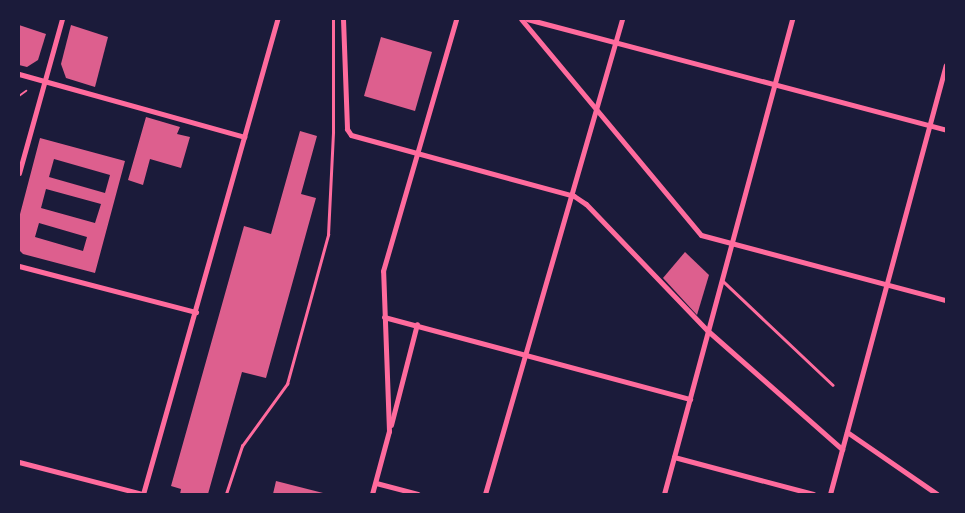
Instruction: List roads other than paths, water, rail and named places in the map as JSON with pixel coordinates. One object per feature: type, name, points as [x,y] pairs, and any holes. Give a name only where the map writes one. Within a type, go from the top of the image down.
[{"type":"street","points":[[19,173],[62,19]]},
{"type":"street","points":[[19,462],[143,494],[196,312],[277,19]]},
{"type":"street","points":[[343,19],[347,129],[351,135],[574,196],[586,204],[708,331],[842,449]]},
{"type":"street","points":[[389,431],[383,271],[456,19]]},
{"type":"street","points":[[521,19],[702,235],[946,300]]},
{"type":"street","points":[[527,19],[946,130]]},
{"type":"street","points":[[485,494],[574,196],[622,19]]},
{"type":"street","points":[[664,494],[722,280],[730,243],[792,19]]},
{"type":"street","points":[[830,494],[946,65]]},
{"type":"street","points":[[19,74],[244,137]]},
{"type":"street","points":[[19,266],[196,312]]},
{"type":"street","points":[[384,317],[417,324],[690,399]]},
{"type":"street","points":[[372,494],[417,324]]},
{"type":"street","points":[[847,432],[937,494]]},
{"type":"street","points":[[674,457],[813,494]]},
{"type":"street","points":[[376,483],[418,494]]},
{"type":"lane","points":[[226,494],[242,446],[287,384],[328,235],[334,113],[333,19]]},
{"type":"lane","points":[[722,280],[833,385]]}]
